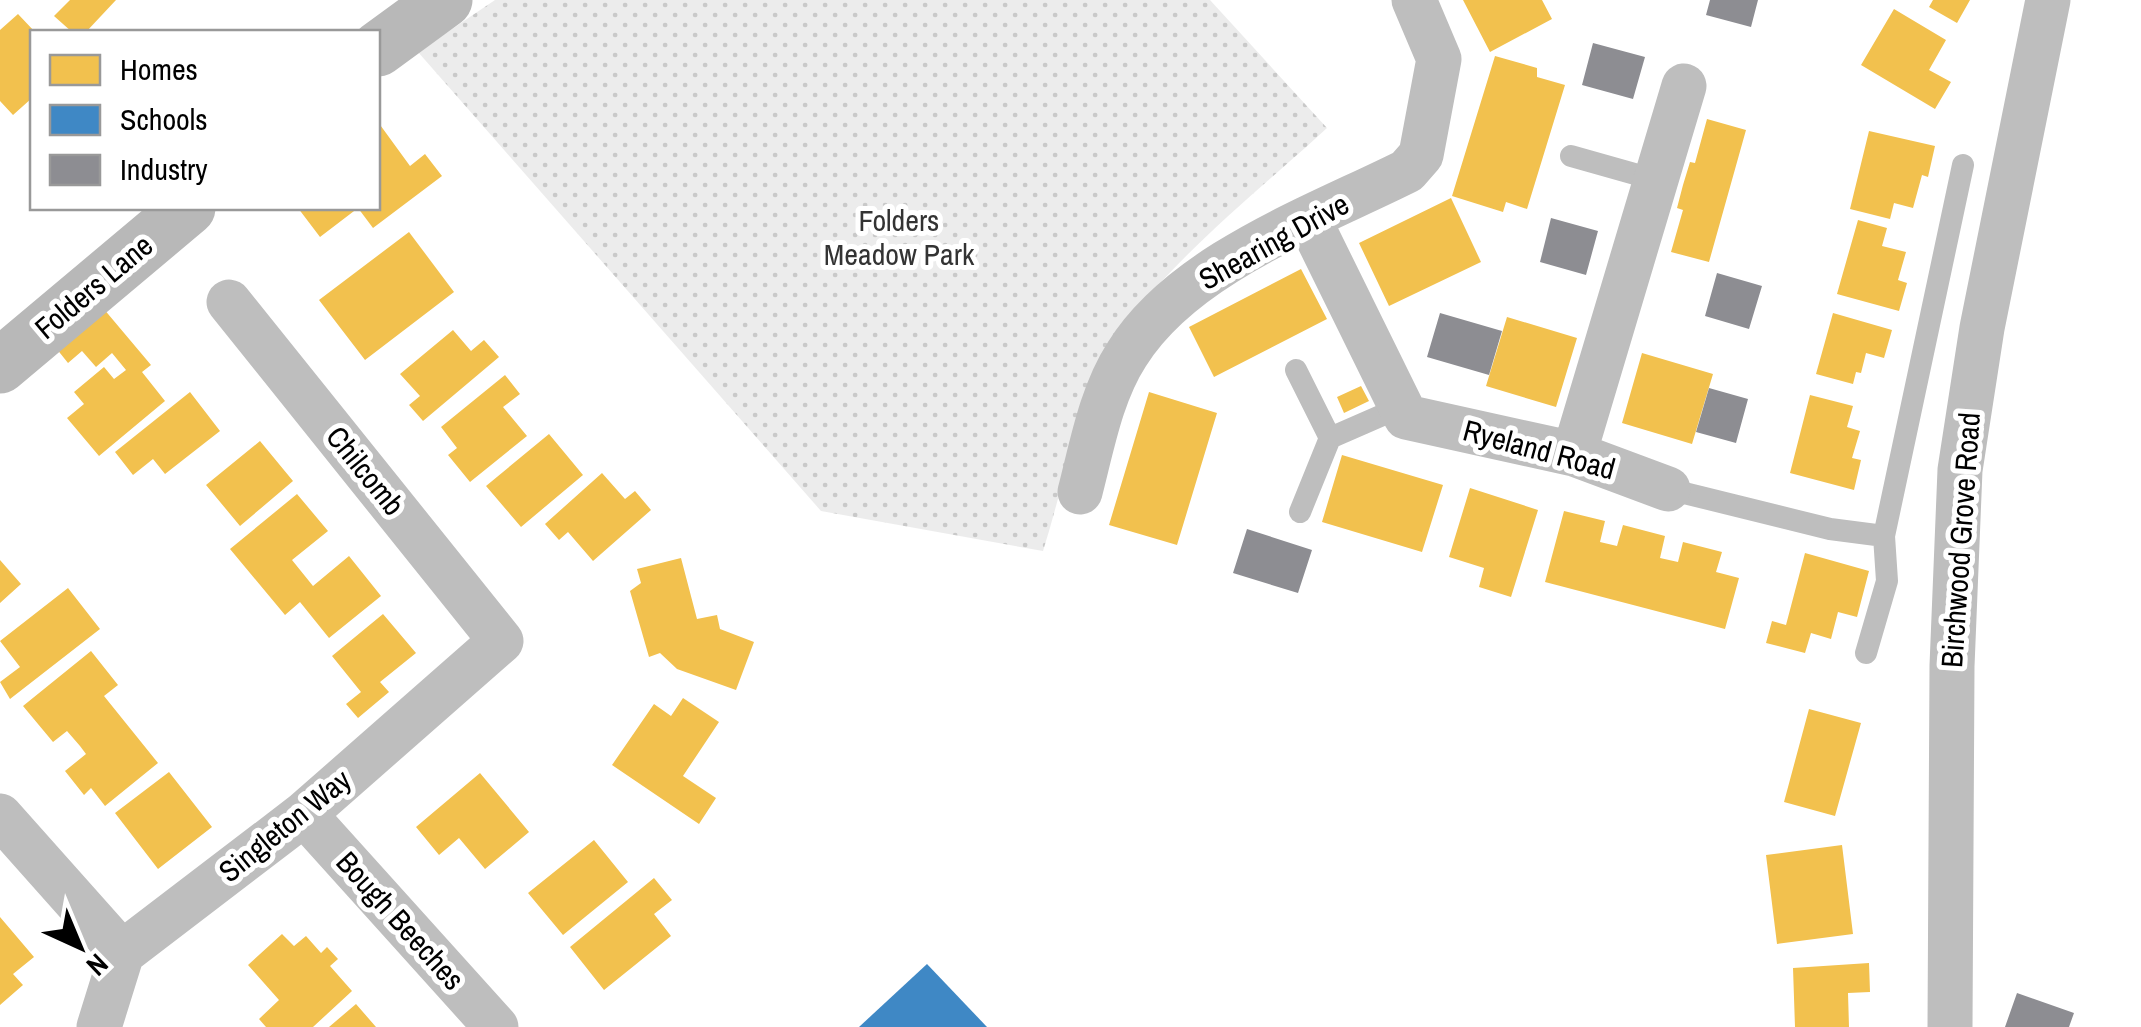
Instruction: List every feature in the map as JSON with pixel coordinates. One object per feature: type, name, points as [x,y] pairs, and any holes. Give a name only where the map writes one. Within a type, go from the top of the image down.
[{"type":"main road","points":[[380,47],[445,0]]},
{"type":"main road","name":"Folders Lane","points":[[4,354],[185,210]]},
{"type":"street","name":"Shearing Drive","points":[[1080,492],[1100,416],[1127,354],[1170,304],[1215,267],[1407,171],[1421,155],[1439,59],[1414,0]]},
{"type":"street","name":"Birchwood Grove Road","points":[[1950,1027],[1952,666],[1960,470],[1982,328],[2048,0]]},
{"type":"street","points":[[1574,454],[1684,86]]},
{"type":"street","points":[[1309,220],[1401,406]]},
{"type":"street","name":"Chilcomb","points":[[229,302],[502,641]]},
{"type":"street","name":"Ryeland Road","points":[[1401,406],[1406,417],[1574,454],[1668,489]]},
{"type":"street","name":"Singleton Way","points":[[122,953],[304,814],[502,641]]},
{"type":"street","name":"Bough Beeches","points":[[304,814],[496,1027]]},
{"type":"street","points":[[0,816],[122,953],[99,1027]]},
{"type":"lane","points":[[1572,156],[1656,180]]},
{"type":"lane","points":[[1866,653],[1887,581],[1884,536],[1962,165]]},
{"type":"lane","points":[[1296,370],[1330,438]]},
{"type":"lane","points":[[1300,512],[1330,438],[1401,406]]},
{"type":"lane","name":"Ryeland Road","points":[[1668,489],[1830,529],[1884,536]]},
{"type":"green space","name":"Folders Meadow Park","points":[[495,0],[1210,0],[1327,128],[1199,243],[1138,309],[1114,342],[1089,396],[1043,551],[821,511],[418,52]]},
{"type":"building: Homes","points":[[70,0],[116,0],[88,30],[70,30],[54,16]]},
{"type":"building: Homes","points":[[1463,0],[1542,0],[1552,19],[1490,52]]},
{"type":"building: Homes","points":[[1933,0],[1970,0],[1957,23],[1929,7]]},
{"type":"building: Homes","points":[[1894,9],[1946,40],[1929,70],[1951,82],[1935,109],[1861,65]]},
{"type":"building: Homes","points":[[18,14],[33,30],[30,30],[30,100],[13,115],[0,101],[0,30]]},
{"type":"building: Homes","points":[[1495,56],[1537,68],[1537,77],[1565,85],[1527,209],[1506,202],[1503,212],[1452,196]]},
{"type":"building: Homes","points":[[1707,119],[1746,130],[1709,262],[1671,252],[1683,210],[1677,208],[1683,185],[1690,162],[1695,163]]},
{"type":"building: Homes","points":[[380,125],[410,166],[425,154],[442,176],[373,228],[360,210],[380,210]]},
{"type":"building: Homes","points":[[1869,131],[1935,146],[1928,177],[1922,175],[1913,208],[1894,203],[1890,219],[1850,209]]},
{"type":"building: Homes","points":[[1451,198],[1481,262],[1389,306],[1359,243]]},
{"type":"building: Homes","points":[[300,210],[355,210],[320,237]]},
{"type":"building: Homes","points":[[1858,220],[1887,228],[1882,246],[1906,252],[1898,280],[1907,283],[1899,311],[1837,294]]},
{"type":"building: Homes","points":[[409,232],[454,292],[365,360],[319,300]]},
{"type":"building: Homes","points":[[1301,269],[1327,319],[1214,377],[1189,327]]},
{"type":"building: Homes","points":[[103,308],[151,365],[142,372],[165,401],[99,456],[67,418],[84,404],[74,392],[104,367],[114,379],[126,370],[112,353],[96,367],[82,351],[68,363],[56,348]]},
{"type":"building: Homes","points":[[1833,313],[1892,330],[1884,358],[1866,353],[1861,373],[1856,372],[1853,384],[1816,374]]},
{"type":"building: Homes","points":[[1507,317],[1577,338],[1556,407],[1486,386]]},
{"type":"building: Homes","points":[[453,330],[471,351],[484,340],[499,357],[423,421],[409,405],[420,396],[400,374]]},
{"type":"building: Homes","points":[[1642,353],[1713,374],[1692,444],[1622,423]]},
{"type":"building: Homes","points":[[505,375],[520,394],[503,407],[527,436],[470,482],[448,455],[457,448],[441,427]]},
{"type":"building: Homes","points":[[1361,386],[1369,401],[1344,413],[1337,397]]},
{"type":"building: Homes","points":[[190,392],[220,431],[165,474],[153,459],[133,475],[115,452]]},
{"type":"building: Homes","points":[[1149,392],[1217,413],[1177,545],[1109,525]]},
{"type":"building: Homes","points":[[1810,395],[1853,406],[1847,427],[1860,431],[1852,458],[1861,460],[1854,490],[1790,473]]},
{"type":"building: Homes","points":[[549,434],[583,475],[521,527],[486,486]]},
{"type":"building: Homes","points":[[260,441],[293,481],[240,526],[206,485]]},
{"type":"building: Homes","points":[[1342,455],[1443,485],[1422,552],[1322,522]]},
{"type":"building: Homes","points":[[602,473],[625,499],[635,491],[651,510],[593,561],[568,532],[559,540],[545,524]]},
{"type":"building: Homes","points":[[1470,488],[1538,510],[1511,597],[1479,587],[1484,568],[1449,557]]},
{"type":"building: Homes","points":[[297,494],[328,531],[292,560],[313,586],[349,556],[381,596],[329,638],[300,602],[285,615],[230,549]]},
{"type":"building: Homes","points":[[1564,511],[1605,521],[1600,542],[1617,546],[1623,525],[1665,536],[1660,558],[1678,562],[1683,542],[1722,552],[1716,572],[1739,578],[1725,629],[1545,582]]},
{"type":"building: Homes","points":[[1805,553],[1869,571],[1857,617],[1838,612],[1831,639],[1811,633],[1805,653],[1766,643],[1772,621],[1786,625]]},
{"type":"building: Homes","points":[[681,558],[697,619],[717,615],[720,629],[754,642],[736,690],[677,669],[660,653],[649,657],[630,591],[641,583],[637,569]]},
{"type":"building: Homes","points":[[0,560],[21,584],[0,603]]},
{"type":"building: Homes","points":[[68,588],[100,629],[10,699],[0,682],[20,667],[0,641]]},
{"type":"building: Homes","points":[[383,614],[416,653],[380,682],[389,692],[358,718],[346,704],[361,692],[332,656]]},
{"type":"building: Homes","points":[[91,651],[118,685],[104,696],[158,763],[105,806],[91,788],[84,795],[65,771],[86,754],[80,746],[67,731],[53,742],[23,706]]},
{"type":"building: Homes","points":[[683,698],[719,722],[683,776],[716,798],[699,824],[612,765],[654,704],[671,716]]},
{"type":"building: Homes","points":[[1809,709],[1861,723],[1835,816],[1784,802]]},
{"type":"building: Homes","points":[[169,772],[212,827],[158,869],[115,813]]},
{"type":"building: Homes","points":[[480,773],[529,832],[485,869],[459,838],[439,855],[416,827]]},
{"type":"building: Homes","points":[[594,840],[628,882],[563,935],[528,893]]},
{"type":"building: Homes","points":[[1842,845],[1853,934],[1777,944],[1766,855]]},
{"type":"building: Homes","points":[[654,878],[672,900],[654,914],[671,936],[604,990],[570,947]]},
{"type":"building: Homes","points":[[0,917],[34,957],[13,974],[23,985],[0,1005]]},
{"type":"building: Homes","points":[[282,934],[294,946],[306,936],[321,953],[327,947],[338,959],[330,966],[352,991],[313,1027],[266,1027],[259,1019],[279,1000],[248,965]]},
{"type":"building: Homes","points":[[1869,963],[1870,992],[1848,993],[1849,1027],[1795,1027],[1793,968]]},
{"type":"building: Homes","points":[[356,1004],[376,1027],[329,1027]]},
{"type":"building: Schools","points":[[927,964],[987,1027],[859,1027]]},
{"type":"building: Industry","points":[[1710,0],[1758,0],[1751,27],[1706,15]]},
{"type":"building: Industry","points":[[1593,43],[1645,57],[1633,99],[1582,85]]},
{"type":"building: Industry","points":[[1551,218],[1598,231],[1586,275],[1540,262]]},
{"type":"building: Industry","points":[[1717,273],[1762,286],[1749,329],[1705,316]]},
{"type":"building: Industry","points":[[1440,313],[1502,331],[1489,375],[1427,357]]},
{"type":"building: Industry","points":[[1709,388],[1748,399],[1736,443],[1696,432]]},
{"type":"building: Industry","points":[[1247,529],[1312,550],[1298,593],[1233,573]]},
{"type":"building: Industry","points":[[2017,993],[2074,1013],[2069,1027],[2005,1027]]}]
